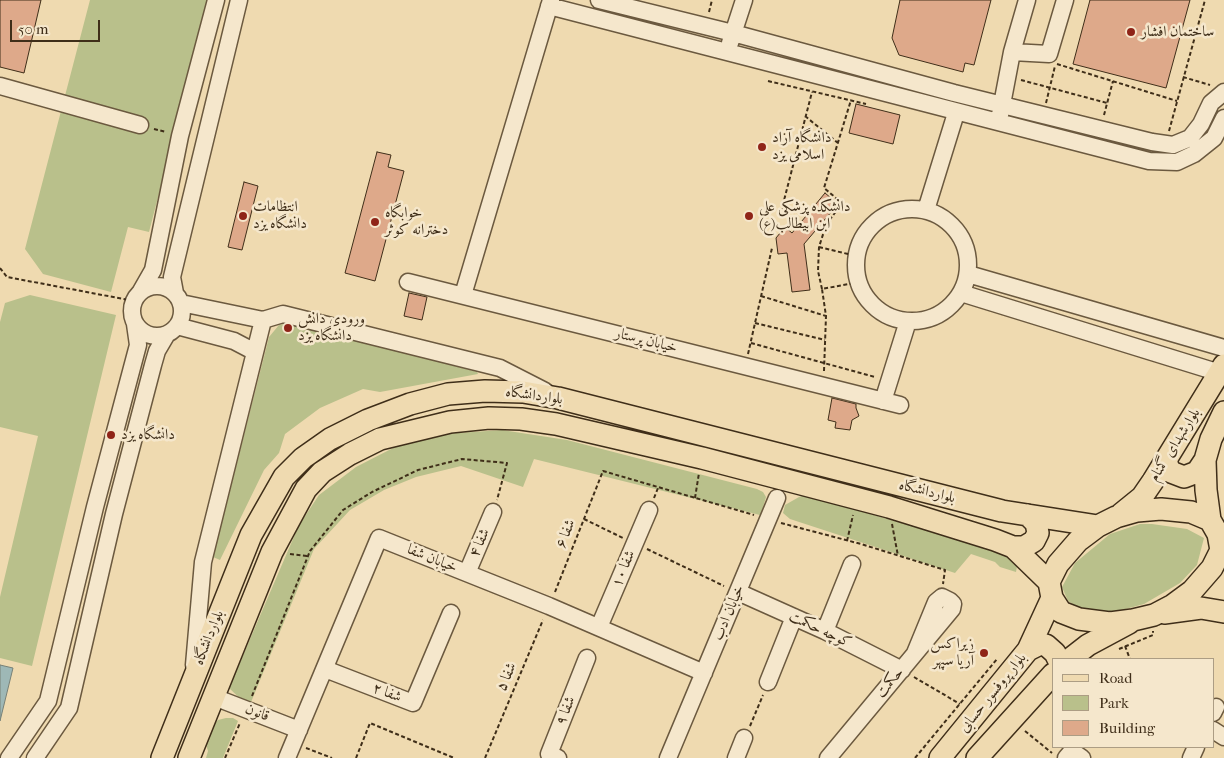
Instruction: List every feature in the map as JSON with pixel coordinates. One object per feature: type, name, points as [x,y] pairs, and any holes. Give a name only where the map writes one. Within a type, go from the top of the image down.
[{"type":"main road","name":"بلوارشهدای گمنام","points":[[1116,517],[1142,496],[1153,481],[1222,369]]},
{"type":"main road","name":"بلواردانشگاه","points":[[162,758],[251,535],[284,477],[303,458],[330,439],[368,420],[410,404],[448,394],[485,391],[514,392],[558,398],[1002,511],[1098,526]]},
{"type":"main road","name":"بلوارشهدای گمنام","points":[[1210,520],[1205,460],[1211,439],[1224,412]]},
{"type":"main road","name":"بلواردانشگاه","points":[[189,758],[272,552],[306,488],[322,472],[380,438],[450,422],[489,418],[521,419],[556,424],[702,458],[888,507],[1013,547],[1051,590]]},
{"type":"main road","points":[[1166,458],[1171,472],[1184,477],[1196,472],[1205,460]]},
{"type":"main road","points":[[1154,615],[1173,606],[1192,591],[1212,568],[1223,551],[1218,534],[1210,520],[1191,512],[1161,509],[1137,511],[1116,517],[1098,526],[1078,541],[1058,564],[1051,590],[1061,612],[1079,619],[1110,623],[1201,608],[1224,612]]},
{"type":"main road","points":[[1013,547],[1024,547],[1034,541],[1038,533],[1036,523],[1028,515]]},
{"type":"main road","name":"بلوار پروفسور حسابی","points":[[940,758],[1028,650],[1051,590]]},
{"type":"main road","points":[[1071,658],[1133,620]]},
{"type":"main road","points":[[1028,650],[1040,644],[1046,645],[1058,658]]},
{"type":"main road","name":"بلوار پروفسور حسابی","points":[[977,758],[1052,675]]},
{"type":"street","points":[[9,758],[48,701],[95,507],[138,346],[132,312],[152,270],[180,136],[216,0]]},
{"type":"street","points":[[35,758],[69,708],[114,514],[157,351],[182,315],[172,277],[239,0]]},
{"type":"street","points":[[599,0],[733,33],[954,93],[1152,142],[1173,145],[1190,138],[1201,124],[1220,89]]},
{"type":"street","points":[[727,52],[744,0]]},
{"type":"street","points":[[999,121],[1012,52],[1027,0]]},
{"type":"street","points":[[1012,52],[1049,54],[1065,0]]},
{"type":"street","points":[[462,295],[550,3],[727,52],[1149,161],[1178,162],[1194,154],[1214,138],[1224,118]]},
{"type":"street","points":[[0,86],[140,125]]},
{"type":"street","points":[[926,210],[956,112]]},
{"type":"street","points":[[1094,146],[1099,129]]},
{"type":"street","points":[[180,136],[204,140]]},
{"type":"street","points":[[907,208],[926,210],[939,215],[960,234],[966,246],[968,274],[960,293],[953,303],[938,314],[920,320],[908,321],[890,317],[874,307],[862,292],[856,274],[856,256],[862,238],[874,223],[889,213],[907,208]]},
{"type":"street","points":[[968,274],[1224,348]]},
{"type":"street","name":"خیابان پرستار","points":[[408,282],[900,404]]},
{"type":"street","points":[[138,296],[152,286],[165,287],[178,298],[263,320],[283,314],[500,368],[558,398]]},
{"type":"street","points":[[960,293],[1222,369]]},
{"type":"street","points":[[193,677],[203,562],[263,320]]},
{"type":"street","points":[[883,400],[908,321]]},
{"type":"street","points":[[135,324],[144,332],[155,336],[172,330],[234,341],[255,352]]},
{"type":"street","points":[[756,472],[777,498],[798,487],[812,488]]},
{"type":"street","name":"خیابان ادب","points":[[668,758],[777,498]]},
{"type":"street","points":[[95,507],[114,514]]},
{"type":"street","name":"شفا ۱۰","points":[[600,627],[649,510]]},
{"type":"street","name":"شفا ۴","points":[[466,573],[493,512]]},
{"type":"street","name":"خیابان شفا","points":[[293,744],[379,538],[600,627],[704,673]]},
{"type":"street","points":[[826,631],[852,564]]},
{"type":"street","name":"کوچه حکمت","points":[[738,592],[826,631],[902,670]]},
{"type":"street","name":"حکمت","points":[[828,758],[916,653],[947,603]]},
{"type":"street","name":"شفا ۲","points":[[325,670],[414,703],[451,612]]},
{"type":"street","points":[[768,682],[794,617]]},
{"type":"street","name":"شفا ۹","points":[[558,758],[549,754],[587,658]]},
{"type":"street","name":"قانون","points":[[214,697],[246,709],[293,744]]},
{"type":"street","points":[[736,758],[744,738]]},
{"type":"path","points":[[1168,134],[1204,0]]},
{"type":"path","points":[[1043,115],[1055,64],[1177,101]]},
{"type":"path","points":[[1007,77],[1107,103]]},
{"type":"path","points":[[1184,77],[1220,89]]},
{"type":"path","points":[[768,81],[869,104]]},
{"type":"path","points":[[1099,129],[1113,81]]},
{"type":"path","points":[[781,212],[812,92]]},
{"type":"path","points":[[824,386],[826,316],[818,271],[819,247],[826,225],[842,203],[824,188],[851,100]]},
{"type":"path","points":[[805,116],[838,143]]},
{"type":"path","points":[[140,125],[180,136]]},
{"type":"path","points":[[819,247],[856,256]]},
{"type":"path","points":[[745,366],[772,248]]},
{"type":"path","points":[[0,268],[7,277],[138,296]]},
{"type":"path","points":[[822,289],[859,282]]},
{"type":"path","points":[[761,296],[826,316]]},
{"type":"path","points":[[755,322],[825,340]]},
{"type":"path","points":[[750,343],[889,381]]},
{"type":"path","points":[[702,458],[695,498],[945,570],[947,603]]},
{"type":"path","name":"شفا ۶","points":[[549,606],[603,472],[695,498]]},
{"type":"path","points":[[847,541],[857,500]]},
{"type":"path","points":[[888,507],[898,556]]},
{"type":"path","points":[[584,518],[738,592]]},
{"type":"path","name":"شفا ۵","points":[[485,758],[549,606]]},
{"type":"path","points":[[1125,646],[1130,658]]},
{"type":"path","points":[[902,670],[960,704]]},
{"type":"path","points":[[744,738],[768,682]]},
{"type":"path","points":[[225,758],[246,709]]},
{"type":"path","points":[[356,758],[370,723],[454,758]]},
{"type":"path","points":[[1023,729],[1052,744]]},
{"type":"path","points":[[293,744],[332,758]]},
{"type":"path","points":[[1059,748],[1071,754]]},
{"type":"green space","points":[[90,0],[209,0],[149,232],[128,227],[111,292],[43,274],[25,249]]},
{"type":"green space","points":[[30,295],[116,315],[32,666],[0,658],[0,597],[38,436],[0,427],[0,322],[5,303]]},
{"type":"green space","points":[[291,322],[477,372],[478,374],[380,392],[363,389],[320,408],[285,434],[279,453],[264,470],[220,560],[213,557],[269,337],[279,325]]},
{"type":"green space","points":[[502,430],[567,440],[757,489],[763,492],[766,497],[760,515],[534,459],[523,487],[461,466],[416,477],[384,490],[350,510],[314,549],[249,707],[229,688],[299,525],[319,495],[356,467],[395,447],[443,434]]},
{"type":"green space","points":[[805,495],[988,548],[1008,557],[1017,566],[1016,572],[971,554],[955,573],[790,519],[783,513],[785,505]]},
{"type":"green space","points":[[1140,524],[1187,529],[1204,538],[1197,565],[1180,583],[1144,604],[1111,613],[1081,609],[1068,601],[1062,587],[1075,563],[1110,534]]},
{"type":"green space","points":[[226,718],[233,718],[238,721],[223,758],[206,758],[208,751],[206,745],[215,723]]},
{"type":"water","points":[[0,665],[13,668],[0,721]]},
{"type":"building","points":[[0,0],[41,0],[24,73],[0,67]]},
{"type":"building","points":[[900,0],[991,0],[974,65],[965,63],[963,72],[899,55],[892,38]]},
{"type":"building","name":"ساختمان افشار","points":[[1090,0],[1190,0],[1166,88],[1073,64]]},
{"type":"building","points":[[856,104],[900,115],[893,144],[849,133]]},
{"type":"building","name":"خوابگاه دخترانه کوثر","points":[[377,152],[391,155],[388,167],[404,171],[375,281],[345,273]]},
{"type":"building","name":"انتظامات دانشگاه یزد","points":[[244,182],[258,186],[242,250],[228,247]]},
{"type":"building","points":[[825,193],[838,204],[804,244],[810,290],[792,292],[787,253],[778,254],[776,238],[785,227],[792,233]]},
{"type":"building","points":[[409,293],[427,297],[422,320],[404,316]]},
{"type":"building","points":[[832,398],[856,404],[859,416],[852,420],[850,430],[835,428],[836,422],[828,420]]},
{"type":"place","name":"ساختمان افشار","points":[[1131,32]]},
{"type":"place","name":"دانشگاه آزاد اسلامی یزد","points":[[762,147]]},
{"type":"place","name":"انتظامات دانشگاه یزد","points":[[243,216]]},
{"type":"place","name":"دانشکده پزشکی علی ابن ابیطالب(ع)","points":[[749,216]]},
{"type":"place","name":"خوابگاه دخترانه کوثر","points":[[375,222]]},
{"type":"place","name":"ورودی دانش دانشگاه یزد","points":[[288,328]]},
{"type":"place","name":"دانشگاه یزد","points":[[111,435]]},
{"type":"place","name":"زیراکس آریا سپهر","points":[[984,653]]}]
